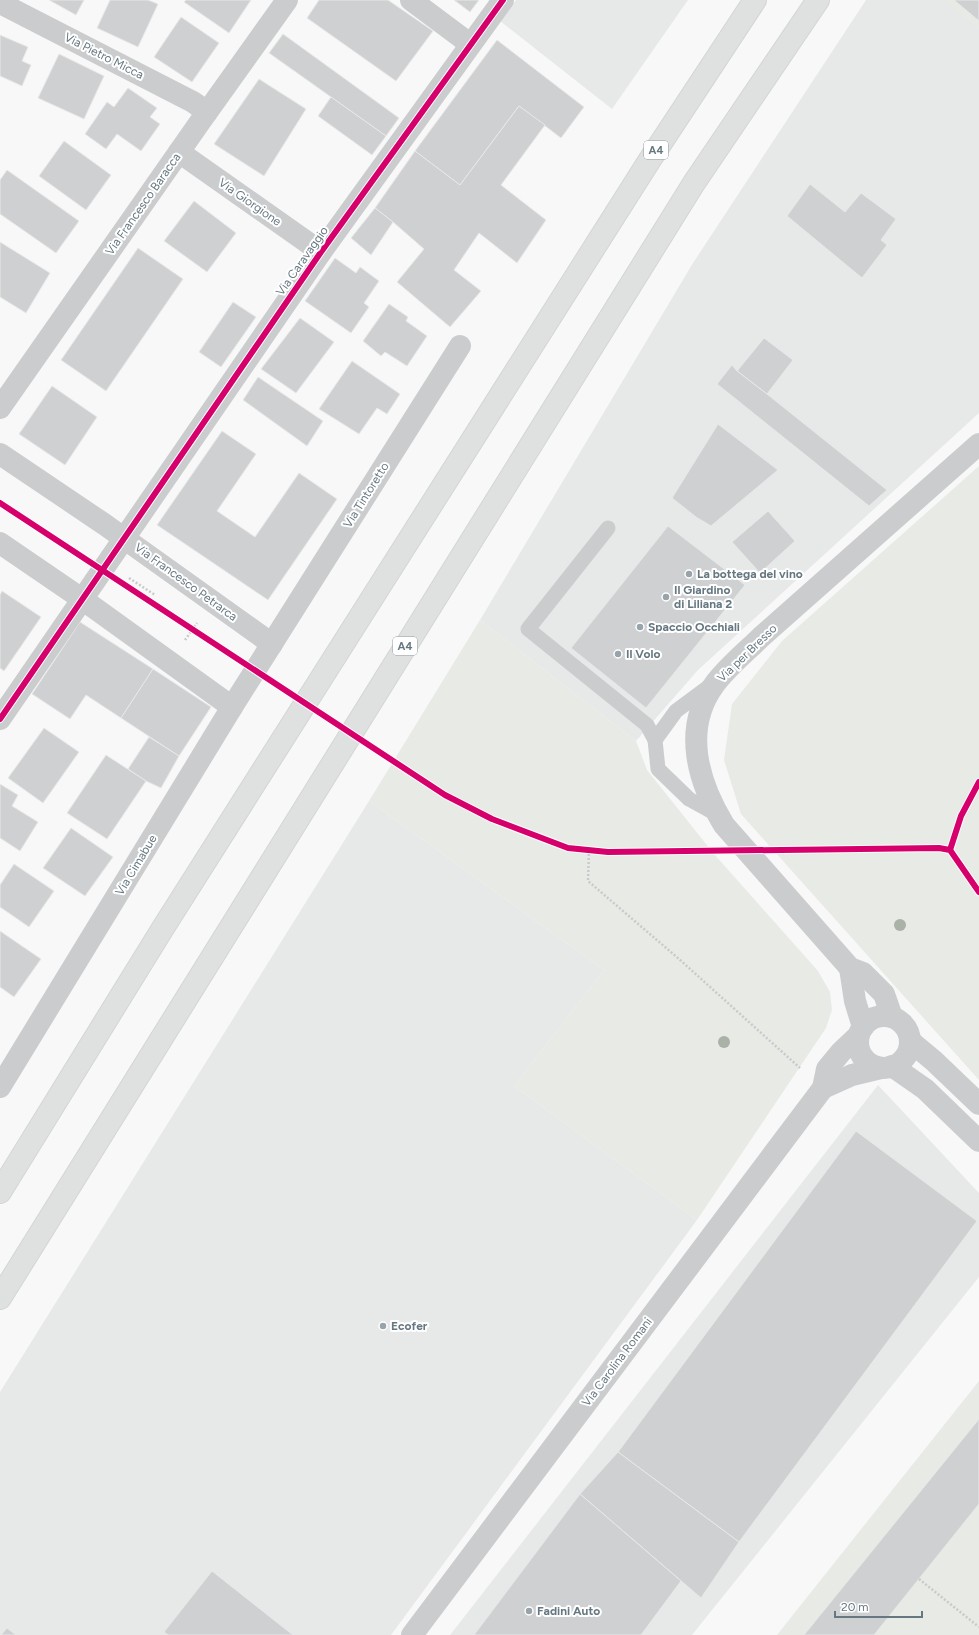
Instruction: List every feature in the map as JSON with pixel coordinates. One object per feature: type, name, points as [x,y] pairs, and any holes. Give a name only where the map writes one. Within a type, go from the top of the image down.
[{"type":"highway","name":"A4","points":[[0,1192],[168,921],[643,171],[755,0]]},
{"type":"highway","name":"A4","points":[[0,1298],[694,183],[818,0]]},
{"type":"street","name":"Via Francesco Baracca","points":[[0,408],[287,0]]},
{"type":"street","points":[[411,0],[470,44]]},
{"type":"street","name":"Via Caravaggio","points":[[0,719],[322,252],[503,0]]},
{"type":"street","name":"Via Pietro Micca","points":[[0,3],[193,102],[207,112]]},
{"type":"street","name":"Via Giorgione","points":[[179,152],[322,252]]},
{"type":"street","name":"Via Tintoretto","points":[[272,644],[460,346]]},
{"type":"street","name":"Via per Bresso","points":[[892,1017],[884,994],[863,973],[850,968],[731,833],[718,815],[712,805],[699,767],[697,758],[696,730],[705,703],[714,685],[761,637],[979,444]]},
{"type":"street","name":"Via Francesco Petrarca","points":[[0,454],[124,538],[272,644]]},
{"type":"street","points":[[0,543],[82,599],[232,707]]},
{"type":"street","name":"Via Cimabue","points":[[0,1087],[272,644]]},
{"type":"street","points":[[850,968],[860,1032],[858,1048],[863,1057],[871,1064],[886,1067],[925,1089],[979,1141]]},
{"type":"street","points":[[860,1032],[871,1019],[881,1016],[892,1017],[901,1022],[907,1031],[910,1041],[908,1052],[901,1061],[886,1067]]},
{"type":"street","name":"Via Carolina Romani","points":[[412,1635],[823,1088],[827,1069],[860,1032]]},
{"type":"street","points":[[910,1041],[934,1061],[979,1104]]},
{"type":"street","name":"Via Carolina Romani","points":[[823,1088],[852,1075],[886,1067]]},
{"type":"lane","points":[[608,528],[528,629],[647,725],[656,740],[658,769],[689,799],[718,815]]},
{"type":"lane","points":[[656,740],[676,711],[720,679]]},
{"type":"path","points":[[186,624],[198,633]]},
{"type":"path","points":[[582,849],[592,850],[588,881],[679,959],[785,1054]]},
{"type":"path","points":[[919,1579],[979,1627]]},
{"type":"shaded area","points":[[516,0],[688,0],[612,109],[500,21]]},
{"type":"shaded area","points":[[866,0],[979,0],[979,413],[698,670],[636,741],[480,620],[693,263]]},
{"type":"shaded area","points":[[943,0],[979,0],[979,29]]},
{"type":"shaded area","points":[[979,466],[979,1080],[741,814],[724,760],[732,704],[782,641]]},
{"type":"shaded area","points":[[480,620],[636,741],[647,770],[714,854],[818,971],[830,992],[832,1010],[826,1028],[697,1220],[514,1086],[604,970],[369,801]]},
{"type":"shaded area","points":[[369,801],[604,970],[514,1086],[697,1220],[391,1635],[0,1635],[0,1392]]},
{"type":"shaded area","points":[[878,1085],[979,1193],[979,1277],[692,1635],[450,1635]]},
{"type":"shaded area","points":[[979,1381],[979,1635],[777,1635]]},
{"type":"building","points":[[49,0],[84,0],[76,15]]},
{"type":"building","points":[[110,0],[148,0],[158,4],[138,47],[97,28]]},
{"type":"building","points":[[186,0],[251,0],[229,33],[184,2]]},
{"type":"building","points":[[319,0],[388,0],[433,31],[396,81],[307,18]]},
{"type":"building","points":[[454,0],[479,0],[470,12]]},
{"type":"building","points":[[954,0],[979,0],[979,21]]},
{"type":"building","points":[[181,17],[219,43],[192,82],[154,57]]},
{"type":"building","points":[[283,34],[399,118],[386,136],[269,53]]},
{"type":"building","points":[[0,35],[28,47],[22,61],[31,65],[22,86],[0,76]]},
{"type":"building","points":[[497,40],[584,107],[561,138],[519,106],[460,185],[415,151]]},
{"type":"building","points":[[59,54],[104,76],[84,119],[38,98]]},
{"type":"building","points":[[259,79],[306,109],[264,176],[214,144]]},
{"type":"building","points":[[128,88],[157,108],[150,117],[160,124],[141,151],[117,134],[106,149],[85,134],[107,102],[114,107]]},
{"type":"building","points":[[331,97],[386,136],[372,155],[318,116]]},
{"type":"building","points":[[519,106],[545,125],[501,185],[546,220],[517,263],[479,233],[454,270],[481,291],[450,327],[397,282],[424,249],[375,208],[415,151],[460,185]]},
{"type":"building","points":[[64,141],[111,175],[86,210],[39,176]]},
{"type":"building","points":[[7,170],[79,221],[56,253],[0,214],[0,180]]},
{"type":"building","points":[[810,184],[845,212],[861,193],[896,219],[881,240],[887,245],[862,278],[787,216]]},
{"type":"building","points":[[194,201],[236,233],[207,272],[164,241]]},
{"type":"building","points":[[375,208],[393,222],[371,255],[351,238]]},
{"type":"building","points":[[0,242],[50,273],[26,313],[0,297]]},
{"type":"building","points":[[138,248],[183,279],[106,391],[61,360]]},
{"type":"building","points":[[335,258],[356,273],[360,267],[379,281],[364,303],[369,307],[351,333],[305,301]]},
{"type":"building","points":[[233,302],[256,317],[221,367],[199,352]]},
{"type":"building","points":[[389,304],[408,317],[406,321],[427,336],[407,366],[385,352],[381,356],[363,341]]},
{"type":"building","points":[[300,318],[334,342],[296,393],[261,369]]},
{"type":"building","points":[[764,338],[793,360],[767,394],[737,371]]},
{"type":"building","points":[[352,361],[400,394],[387,414],[377,408],[359,434],[319,409]]},
{"type":"building","points":[[732,365],[737,371],[887,490],[869,506],[717,384]]},
{"type":"building","points":[[258,377],[323,421],[307,446],[243,400]]},
{"type":"building","points":[[52,386],[97,417],[65,465],[19,434]]},
{"type":"building","points":[[718,424],[778,470],[711,526],[696,517],[672,498]]},
{"type":"building","points":[[222,431],[256,454],[217,511],[255,537],[299,473],[337,499],[268,600],[157,525]]},
{"type":"building","points":[[768,511],[795,541],[760,573],[732,542]]},
{"type":"building","points":[[668,526],[745,585],[646,708],[571,648]]},
{"type":"building","points":[[2,591],[41,617],[4,671],[0,668],[0,595]]},
{"type":"building","points":[[80,622],[153,669],[121,718],[86,695],[70,719],[32,694]]},
{"type":"building","points":[[153,669],[211,707],[179,756],[121,718]]},
{"type":"building","points":[[44,728],[79,752],[43,803],[8,778]]},
{"type":"building","points":[[149,737],[179,756],[161,788],[146,781],[128,769]]},
{"type":"building","points":[[106,755],[146,781],[107,839],[67,813]]},
{"type":"building","points":[[0,784],[18,795],[12,806],[38,822],[20,851],[0,838]]},
{"type":"building","points":[[71,828],[113,857],[85,896],[43,868]]},
{"type":"building","points":[[14,864],[54,891],[29,927],[0,907],[0,885]]},
{"type":"building","points":[[0,931],[41,959],[14,997],[0,987]]},
{"type":"building","points":[[856,1131],[977,1221],[739,1542],[618,1452]]},
{"type":"building","points":[[979,1419],[979,1504],[874,1635],[804,1635]]},
{"type":"building","points":[[618,1452],[739,1542],[701,1598],[580,1494]]},
{"type":"building","points":[[580,1494],[681,1581],[641,1635],[474,1635]]},
{"type":"building","points":[[212,1571],[293,1635],[168,1635],[164,1632]]},
{"type":"building","points":[[7,1628],[16,1635],[1,1635]]},
{"type":"cycle path","points":[[0,719],[321,252],[503,0]]},
{"type":"cycle path","points":[[0,503],[445,795],[492,819],[568,848],[608,852],[939,848],[950,850],[979,892]]},
{"type":"cycle path","points":[[950,850],[961,816],[979,782]]},
{"type":"place","name":"La bottega del vino","points":[[689,574]]},
{"type":"place","name":"Il Giardino di Liliana 2","points":[[666,597]]},
{"type":"place","name":"Spaccio Occhiali","points":[[640,627]]},
{"type":"place","name":"Il Volo","points":[[618,654]]},
{"type":"place","name":"Ecofer","points":[[383,1326]]},
{"type":"place","name":"Fadini Auto","points":[[529,1611]]}]
